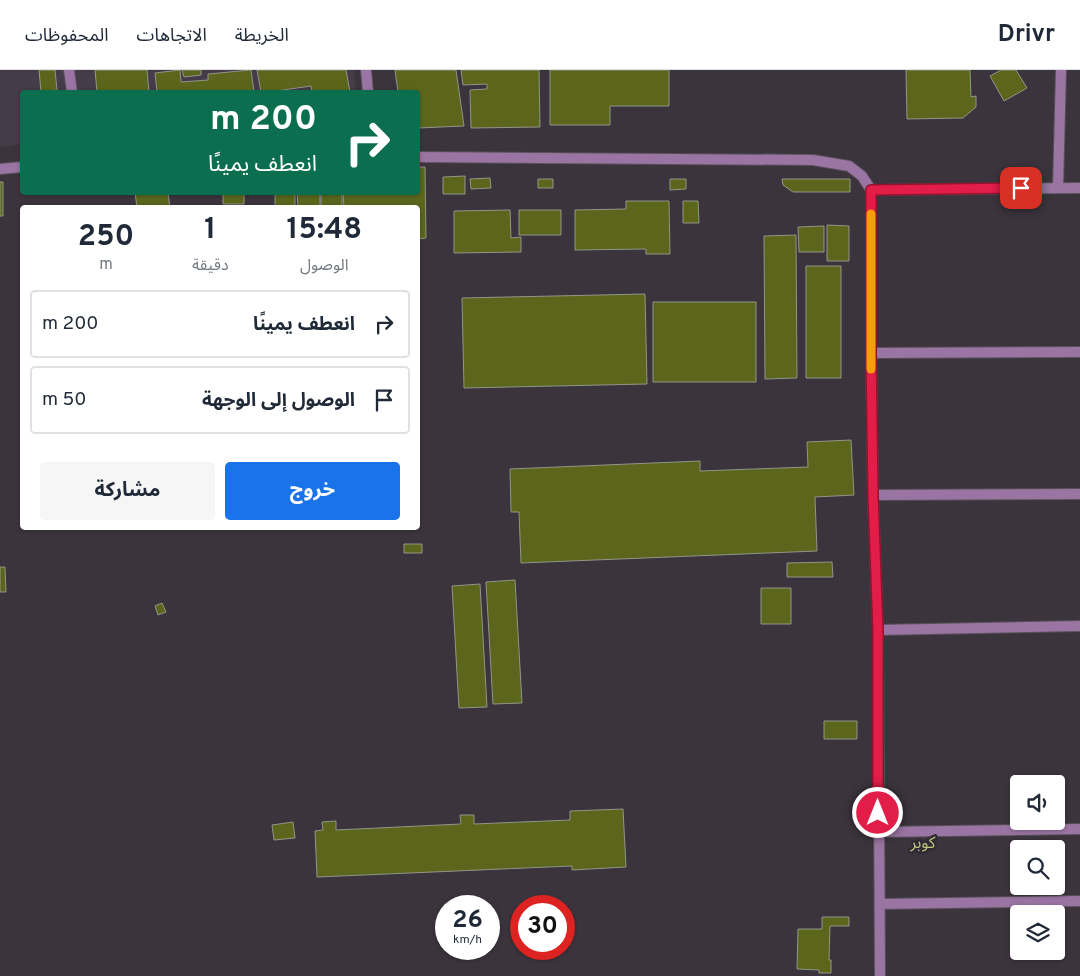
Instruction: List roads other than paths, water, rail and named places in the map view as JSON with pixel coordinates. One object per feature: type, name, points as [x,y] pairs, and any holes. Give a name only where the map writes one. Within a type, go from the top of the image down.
[{"type":"street","points":[[69,70],[72,90]]},
{"type":"street","points":[[366,70],[368,90]]},
{"type":"street","points":[[1058,188],[1060,70]]},
{"type":"street","points":[[420,158],[813,160],[849,166],[862,176],[871,190],[873,495],[878,630],[880,976]]},
{"type":"street","points":[[0,169],[20,167]]},
{"type":"street","points":[[871,190],[1080,188]]},
{"type":"street","points":[[871,353],[1080,352]]},
{"type":"street","points":[[873,495],[1080,494]]},
{"type":"street","points":[[878,630],[1080,626]]},
{"type":"street","points":[[878,832],[1080,829]]},
{"type":"street","points":[[880,904],[1080,902]]},
{"type":"district","name":"كوبر","points":[[923,844]]}]
